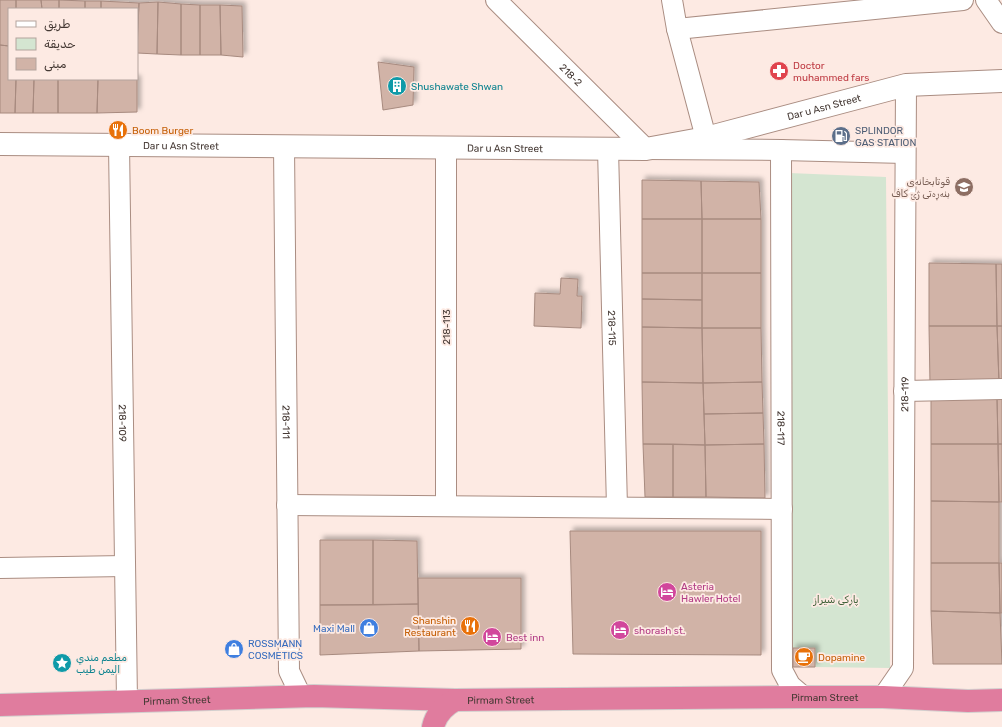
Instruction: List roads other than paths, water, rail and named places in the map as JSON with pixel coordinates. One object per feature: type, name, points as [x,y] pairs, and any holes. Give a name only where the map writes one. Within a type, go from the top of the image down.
[{"type":"highway","name":"Pirmam Street","points":[[0,705],[301,696],[455,700],[804,697],[882,697],[968,701],[1002,700]]},
{"type":"highway","points":[[433,727],[436,717],[441,710],[447,704],[455,700]]},
{"type":"street","name":"218-2","points":[[496,0],[646,149]]},
{"type":"street","points":[[672,0],[677,30],[706,138]]},
{"type":"street","points":[[677,30],[963,0]]},
{"type":"street","points":[[986,0],[1002,23]]},
{"type":"street","name":"Dar u Asn Street","points":[[0,144],[646,149],[706,138],[906,85],[1002,80]]},
{"type":"street","name":"218-119","points":[[882,697],[902,668],[906,85]]},
{"type":"street","name":"218-109","points":[[119,145],[127,701]]},
{"type":"street","name":"218-111","points":[[284,146],[289,671],[301,696]]},
{"type":"street","name":"218-113","points":[[446,147],[446,506]]},
{"type":"street","name":"218-115","points":[[608,149],[617,507]]},
{"type":"street","points":[[646,149],[905,153]]},
{"type":"street","name":"218-117","points":[[781,150],[782,670],[790,685],[804,697]]},
{"type":"street","points":[[904,391],[1002,389]]},
{"type":"street","points":[[287,505],[782,509]]},
{"type":"street","points":[[0,568],[125,566]]},
{"type":"place","name":"Doctor muhammed fars","points":[[779,71]]},
{"type":"place","name":"Shushawate Shwan","points":[[397,86]]},
{"type":"place","name":"Boom Burger","points":[[118,130]]},
{"type":"place","name":"SPLINDOR GAS STATION","points":[[841,136]]},
{"type":"place","name":"قوتابخانەی بنەڕەتی ژێ کاف","points":[[964,187]]},
{"type":"place","name":"Asteria Hawler Hotel","points":[[667,592]]},
{"type":"place","name":"Shanshin Restaurant","points":[[470,626]]},
{"type":"place","name":"Maxi Mall","points":[[369,628]]},
{"type":"place","name":"shorash st.","points":[[620,630]]},
{"type":"place","name":"Best inn","points":[[492,637]]},
{"type":"place","name":"ROSSMANN COSMETICS","points":[[234,649]]},
{"type":"place","name":"Dopamine","points":[[804,657]]},
{"type":"place","name":"مطعم مندي اليمن طيب","points":[[62,663]]},
{"type":"park label","name":"پاڕکی شیراز","points":[[836,599]]}]
